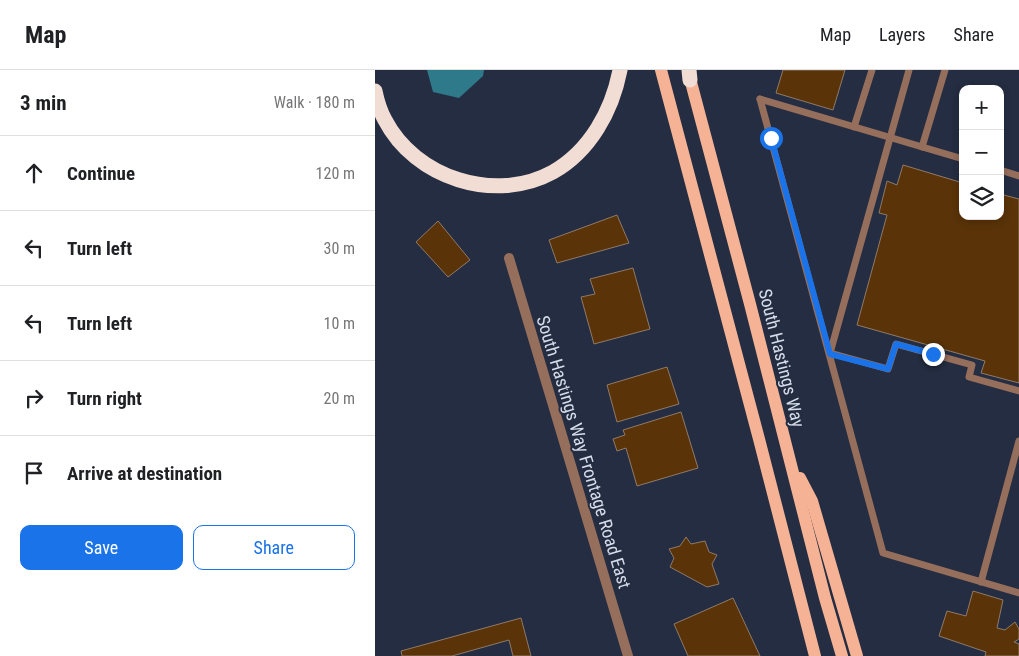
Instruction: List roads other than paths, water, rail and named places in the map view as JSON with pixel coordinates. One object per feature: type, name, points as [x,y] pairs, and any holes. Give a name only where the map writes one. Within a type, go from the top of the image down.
[{"type":"highway","points":[[375,91],[379,108],[388,126],[407,150],[422,163],[440,173],[461,181],[482,185],[502,185],[529,181],[549,174],[578,152],[594,133],[607,112],[620,70]]},
{"type":"main road","points":[[661,70],[815,656]]},
{"type":"main road","name":"South Hastings Way","points":[[689,73],[825,598],[842,656]]},
{"type":"main road","points":[[789,454],[812,501],[857,656]]},
{"type":"street","name":"South Hastings Way Frontage Road East","points":[[509,258],[629,656]]},
{"type":"lane","points":[[855,127],[872,70]]},
{"type":"lane","points":[[830,354],[909,70]]},
{"type":"lane","points":[[922,147],[945,70]]},
{"type":"lane","points":[[959,158],[761,99],[883,553],[1019,593]]},
{"type":"lane","points":[[1004,171],[1019,176]]},
{"type":"lane","points":[[830,354],[888,369],[896,344],[972,364],[969,377],[1019,391]]},
{"type":"lane","points":[[981,582],[1019,441]]},
{"type":"water","points":[[427,70],[484,70],[483,76],[459,98],[433,92]]}]
